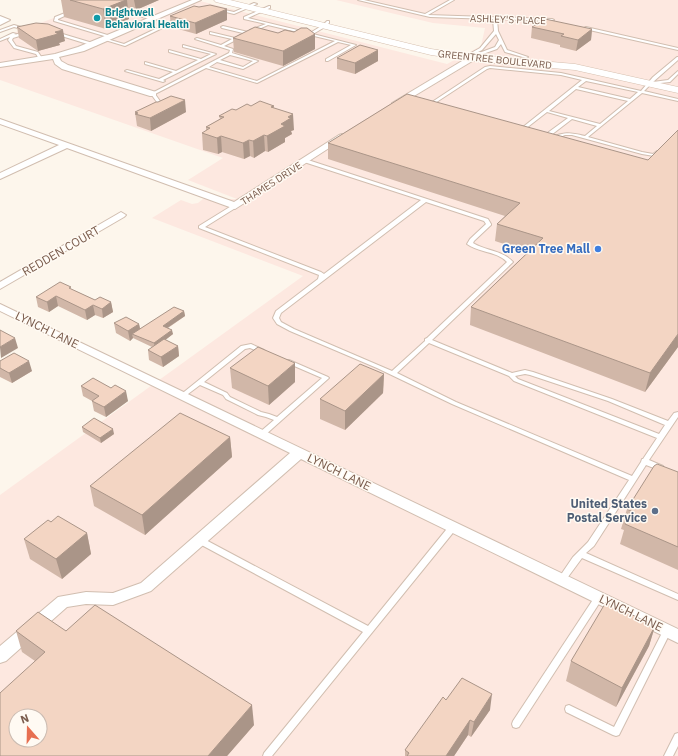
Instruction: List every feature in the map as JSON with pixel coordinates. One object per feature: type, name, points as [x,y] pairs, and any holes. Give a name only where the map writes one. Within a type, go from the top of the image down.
[{"type":"main road","name":"GREENTREE BOULEVARD","points":[[220,0],[254,6],[326,24],[475,55],[575,67],[653,81],[673,82]]},
{"type":"main road","name":"GREENTREE BOULEVARD","points":[[475,55],[571,62],[653,81],[678,90]]},
{"type":"street","points":[[0,65],[55,56],[95,45],[198,0]]},
{"type":"street","points":[[0,18],[7,20],[0,23]]},
{"type":"street","points":[[386,109],[400,104],[475,55]]},
{"type":"street","points":[[55,56],[58,62],[65,67],[153,94]]},
{"type":"street","name":"THAMES DRIVE","points":[[0,121],[235,206],[352,131]]},
{"type":"street","points":[[0,176],[66,145]]},
{"type":"street","name":"REDDEN COURT","points":[[0,286],[121,215]]},
{"type":"street","name":"LYNCH LANE","points":[[0,307],[673,633]]},
{"type":"street","points":[[0,656],[62,601],[86,598],[113,599],[146,587],[299,453]]},
{"type":"lane","name":"ASHLEY'S PLACE","points":[[360,0],[425,15],[554,21]]},
{"type":"lane","points":[[425,15],[452,0]]},
{"type":"lane","points":[[213,9],[234,13],[254,6]]},
{"type":"lane","points":[[254,6],[245,18],[354,45],[327,60]]},
{"type":"lane","points":[[116,8],[153,19]]},
{"type":"lane","points":[[76,10],[56,18],[56,21],[109,38],[124,45],[179,20]]},
{"type":"lane","points":[[496,18],[496,31],[506,51],[526,58]]},
{"type":"lane","points":[[221,46],[269,24]]},
{"type":"lane","points":[[310,34],[326,24]]},
{"type":"lane","points":[[0,31],[14,26],[30,31]]},
{"type":"lane","points":[[582,27],[678,49]]},
{"type":"lane","points":[[223,28],[247,33]]},
{"type":"lane","points":[[0,40],[30,31]]},
{"type":"lane","points":[[30,31],[12,37],[10,40],[15,47],[37,53],[40,58]]},
{"type":"lane","points":[[475,55],[496,31]]},
{"type":"lane","points":[[50,32],[95,45]]},
{"type":"lane","points":[[211,33],[235,39]]},
{"type":"lane","points":[[197,39],[232,50],[230,54]]},
{"type":"lane","points":[[475,55],[496,48],[501,40]]},
{"type":"lane","points":[[206,67],[258,82],[338,41]]},
{"type":"lane","points":[[159,80],[214,54],[184,46]]},
{"type":"lane","points":[[170,51],[201,60]]},
{"type":"lane","points":[[160,104],[153,94],[230,54],[256,61],[243,68],[218,61]]},
{"type":"lane","points":[[586,137],[630,100],[642,92],[678,58]]},
{"type":"lane","points":[[146,63],[176,72]]},
{"type":"lane","points":[[429,112],[423,110],[486,68],[490,67],[561,74],[678,100]]},
{"type":"lane","points":[[127,71],[172,84]]},
{"type":"lane","points":[[673,82],[678,72]]},
{"type":"lane","points":[[521,137],[514,135],[586,79]]},
{"type":"lane","points":[[576,88],[630,100]]},
{"type":"lane","points":[[546,111],[600,125]]},
{"type":"lane","points":[[571,118],[541,139],[552,138],[564,134],[572,134],[654,155],[662,149]]},
{"type":"lane","points":[[597,146],[601,142]]},
{"type":"lane","points":[[637,157],[642,152]]},
{"type":"lane","points":[[306,161],[489,222],[489,224],[472,240],[470,244],[505,257],[510,262],[393,374]]},
{"type":"lane","points":[[425,200],[278,312],[276,318],[279,323],[393,374],[454,404],[633,479]]},
{"type":"lane","points":[[235,206],[201,227],[319,273],[322,275],[320,280]]},
{"type":"lane","points":[[428,340],[512,375],[516,380],[660,437]]},
{"type":"lane","points":[[182,396],[243,347],[251,346],[271,355]]},
{"type":"lane","points":[[262,434],[326,378],[278,358]]},
{"type":"lane","points":[[512,375],[525,372],[531,373],[610,400],[669,424]]},
{"type":"lane","points":[[198,382],[225,394],[228,398],[260,414],[267,415],[278,420]]},
{"type":"lane","points":[[562,579],[581,554],[591,544],[644,461],[677,414]]},
{"type":"lane","points":[[644,461],[671,472]]},
{"type":"lane","points":[[267,756],[453,527]]},
{"type":"lane","points":[[199,540],[369,630]]},
{"type":"lane","points":[[581,554],[678,597]]},
{"type":"lane","points":[[516,724],[599,598]]},
{"type":"lane","points":[[569,709],[616,732],[673,633]]},
{"type":"lane","points":[[668,756],[678,737]]},
{"type":"shaded area","points":[[102,0],[196,0],[447,64],[481,46],[485,28],[433,23],[336,0],[678,0],[678,756],[0,756],[0,495],[303,276],[152,218],[181,200],[192,204],[198,203],[203,199],[237,199],[188,180],[223,158],[0,80],[0,38]]},
{"type":"building","points":[[70,0],[126,0],[103,9]]},
{"type":"building","points":[[210,5],[227,9],[195,23],[170,16],[194,6],[199,7]]},
{"type":"building","points":[[545,19],[592,29],[578,40],[561,36],[564,34],[532,27]]},
{"type":"building","points":[[36,23],[48,24],[63,30],[55,32],[58,34],[36,40],[17,27]]},
{"type":"building","points":[[255,27],[278,33],[285,30],[294,32],[301,28],[307,28],[315,34],[283,51],[233,38]]},
{"type":"building","points":[[360,45],[378,50],[355,63],[337,58]]},
{"type":"building","name":"Green Tree Mall","points":[[407,94],[648,160],[678,130],[678,334],[650,373],[471,307],[543,238],[497,224],[520,203],[328,143]]},
{"type":"building","points":[[171,96],[185,100],[150,118],[135,114],[138,113],[135,112]]},
{"type":"building","points":[[260,101],[274,106],[271,107],[293,114],[288,117],[291,118],[281,124],[285,126],[267,136],[264,135],[253,141],[249,140],[243,143],[221,136],[217,138],[202,133],[210,128],[206,127],[224,117],[219,116],[232,109],[236,110],[247,104],[251,106]]},
{"type":"building","points":[[60,282],[71,287],[69,288],[95,300],[100,297],[111,302],[102,309],[93,305],[85,310],[56,296],[47,302],[36,297]]},
{"type":"building","points":[[174,307],[184,311],[163,326],[172,330],[154,343],[132,334]]},
{"type":"building","points":[[126,317],[139,324],[128,331],[114,323]]},
{"type":"building","points":[[0,330],[15,338],[0,347]]},
{"type":"building","points":[[164,339],[178,346],[161,357],[148,350]]},
{"type":"building","points":[[258,347],[295,363],[268,386],[230,368]]},
{"type":"building","points":[[14,353],[29,361],[9,373],[0,368],[0,361]]},
{"type":"building","points":[[360,364],[384,374],[345,411],[320,399]]},
{"type":"building","points":[[93,378],[111,388],[115,385],[126,391],[104,407],[92,401],[99,396],[81,386]]},
{"type":"building","points":[[180,413],[230,437],[142,515],[90,486]]},
{"type":"building","points":[[94,418],[113,429],[100,438],[82,427]]},
{"type":"building","name":"United States Postal Service","points":[[657,464],[678,472],[678,547],[625,524],[633,512],[627,509],[654,466]]},
{"type":"building","points":[[58,516],[87,533],[56,559],[24,539],[48,520],[51,522]]},
{"type":"building","points":[[606,602],[655,626],[622,688],[571,661]]},
{"type":"building","points":[[95,605],[252,705],[208,756],[0,756],[0,693],[45,652],[16,631],[38,612],[66,631]]},
{"type":"building","points":[[462,678],[492,694],[474,722],[470,720],[446,756],[407,756],[409,753],[405,750],[443,697],[446,700]]},
{"type":"place","name":"Brightwell Behavioral Health","points":[[97,18]]},
{"type":"place","name":"Green Tree Mall","points":[[598,249]]},
{"type":"place","name":"United States Postal Service","points":[[655,511]]}]
